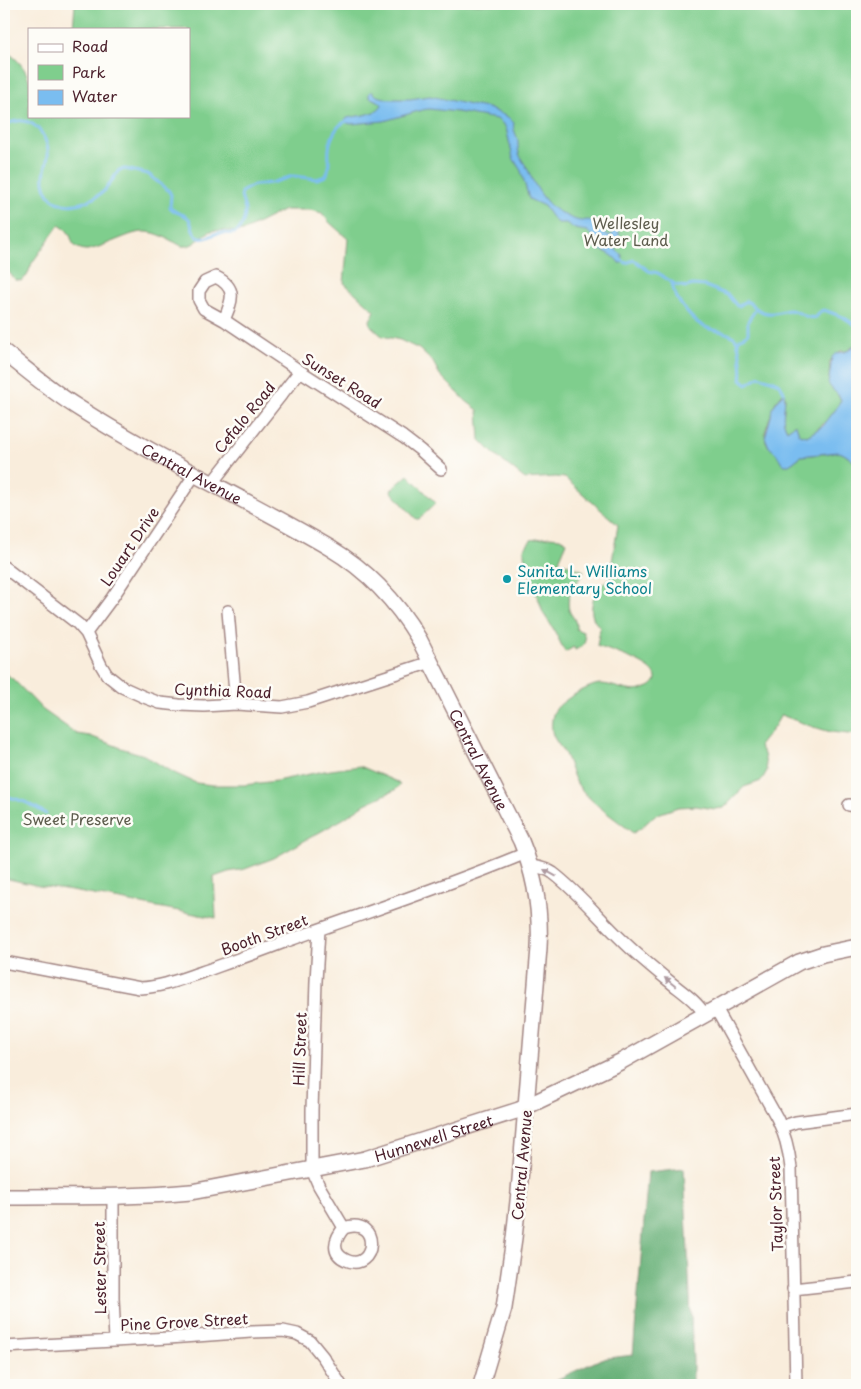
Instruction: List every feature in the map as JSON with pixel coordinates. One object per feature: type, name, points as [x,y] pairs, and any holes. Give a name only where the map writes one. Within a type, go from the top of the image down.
[{"type":"main road","name":"Central Avenue","points":[[4,352],[42,383],[78,408],[137,443],[330,548],[361,569],[401,612],[413,630],[512,821],[528,860],[538,899],[540,939],[518,1202],[504,1308],[481,1385]]},
{"type":"main road","name":"Hunnewell Street","points":[[4,1197],[114,1196],[191,1192],[312,1170],[393,1151],[506,1115],[605,1070],[799,962],[823,954],[857,948]]},
{"type":"street","name":"Sunset Road","points":[[224,320],[408,440],[441,469]]},
{"type":"street","name":"Cefalo Road","points":[[212,483],[300,371]]},
{"type":"street","name":"Louart Drive","points":[[86,633],[112,598],[195,474]]},
{"type":"street","name":"Cynthia Road","points":[[4,567],[78,624],[86,633],[107,675],[122,687],[160,703],[204,706],[236,704],[282,707],[308,702],[431,662]]},
{"type":"street","points":[[228,611],[236,704]]},
{"type":"street","name":"Booth Street","points":[[4,962],[140,988],[153,987],[194,975],[459,881],[528,860]]},
{"type":"street","name":"Taylor Street","points":[[528,860],[556,875],[621,940],[700,1007],[710,1012],[782,1126],[791,1168],[796,1385]]},
{"type":"street","name":"Hill Street","points":[[312,1170],[312,1100],[319,930]]},
{"type":"street","points":[[782,1126],[796,1122],[857,1114]]},
{"type":"street","points":[[312,1170],[319,1186],[344,1228]]},
{"type":"street","name":"Lester Street","points":[[114,1196],[113,1288],[115,1340]]},
{"type":"street","points":[[794,1289],[857,1282]]},
{"type":"street","name":"Pine Grove Street","points":[[4,1347],[283,1331],[297,1334],[310,1341],[324,1357],[341,1385]]},
{"type":"green space","name":"Wellesley Water Land","points":[[75,4],[857,4],[857,345],[847,351],[840,351],[830,361],[829,379],[831,388],[841,400],[831,416],[822,425],[807,436],[799,434],[796,425],[787,430],[783,421],[785,397],[783,393],[775,403],[765,432],[769,447],[792,463],[801,456],[838,452],[857,463],[857,482],[855,485],[857,492],[857,735],[831,732],[781,715],[759,746],[764,754],[767,771],[761,781],[744,787],[724,808],[678,807],[655,815],[633,833],[599,807],[581,789],[576,781],[565,754],[555,740],[552,724],[554,712],[557,708],[572,696],[585,689],[601,684],[626,690],[640,690],[653,684],[656,678],[653,672],[635,660],[597,646],[600,628],[593,616],[592,604],[595,594],[609,580],[618,525],[565,478],[525,479],[495,455],[480,440],[478,410],[466,401],[440,375],[433,362],[419,349],[400,340],[382,336],[371,326],[370,320],[375,311],[344,283],[348,239],[322,213],[310,210],[284,210],[243,231],[212,231],[193,244],[186,246],[181,246],[159,235],[146,232],[136,233],[85,250],[76,247],[68,232],[59,225],[32,263],[27,276],[21,281],[15,280],[8,271],[4,262],[4,51],[18,61],[28,77],[28,118],[190,118],[190,28],[73,28]]},
{"type":"green space","points":[[408,475],[436,503],[419,519],[416,519],[391,491]]},
{"type":"green space","points":[[549,537],[560,538],[567,542],[559,561],[584,571],[572,589],[568,604],[576,629],[583,632],[585,641],[583,645],[575,650],[574,647],[565,652],[543,613],[534,591],[538,589],[525,565],[524,549],[531,540]]},
{"type":"green space","name":"Sweet Preserve","points":[[4,673],[13,679],[43,710],[77,734],[90,736],[144,755],[170,771],[196,783],[244,785],[360,766],[400,785],[395,790],[365,804],[343,819],[274,858],[245,869],[214,877],[216,918],[4,878]]},
{"type":"green space","points":[[684,1168],[693,1385],[554,1385],[556,1380],[601,1359],[633,1355],[648,1172]]},
{"type":"water","points":[[371,91],[377,96],[389,99],[410,99],[430,96],[488,108],[508,117],[514,123],[520,156],[543,197],[552,207],[568,217],[581,221],[592,221],[605,234],[612,235],[612,228],[616,226],[619,236],[616,250],[622,255],[623,262],[619,263],[611,255],[600,250],[597,240],[587,231],[575,229],[566,223],[557,223],[544,206],[529,199],[521,171],[513,158],[506,128],[497,119],[429,109],[384,121],[347,123],[345,121],[347,118],[371,113],[382,105],[380,102],[369,97]]},
{"type":"water","points":[[857,345],[857,463],[838,452],[801,456],[789,465],[785,465],[769,447],[765,437],[772,408],[784,392],[783,416],[787,430],[796,425],[799,434],[807,436],[823,426],[841,400],[828,382],[832,357]]},
{"type":"waterway","points":[[4,125],[18,121],[28,122],[41,133],[48,150],[44,182],[47,192],[60,203],[78,204],[95,197],[103,192],[119,170],[125,169],[148,174],[169,191],[171,195],[170,207],[175,212],[185,215],[189,219],[196,235],[200,238],[208,238],[219,233],[231,234],[240,228],[245,217],[241,192],[254,185],[271,183],[293,176],[317,179],[326,176],[333,136],[337,128],[348,121]]},
{"type":"waterway","points":[[621,260],[626,263],[634,260],[649,271],[658,273],[676,285],[686,287],[693,285],[705,286],[728,295],[737,306],[746,301],[763,312],[774,313],[790,310],[812,318],[824,310],[843,317],[857,326]]},
{"type":"waterway","points":[[672,283],[676,297],[691,317],[710,329],[726,333],[735,338],[741,358],[741,379],[747,384],[760,376],[774,381],[780,385],[784,392]]},
{"type":"waterway","points":[[738,342],[739,339],[748,334],[748,321],[756,309]]},
{"type":"waterway","points":[[4,796],[26,802],[46,814]]},
{"type":"place","name":"Sunita L. Williams Elementary School","points":[[507,579]]}]
